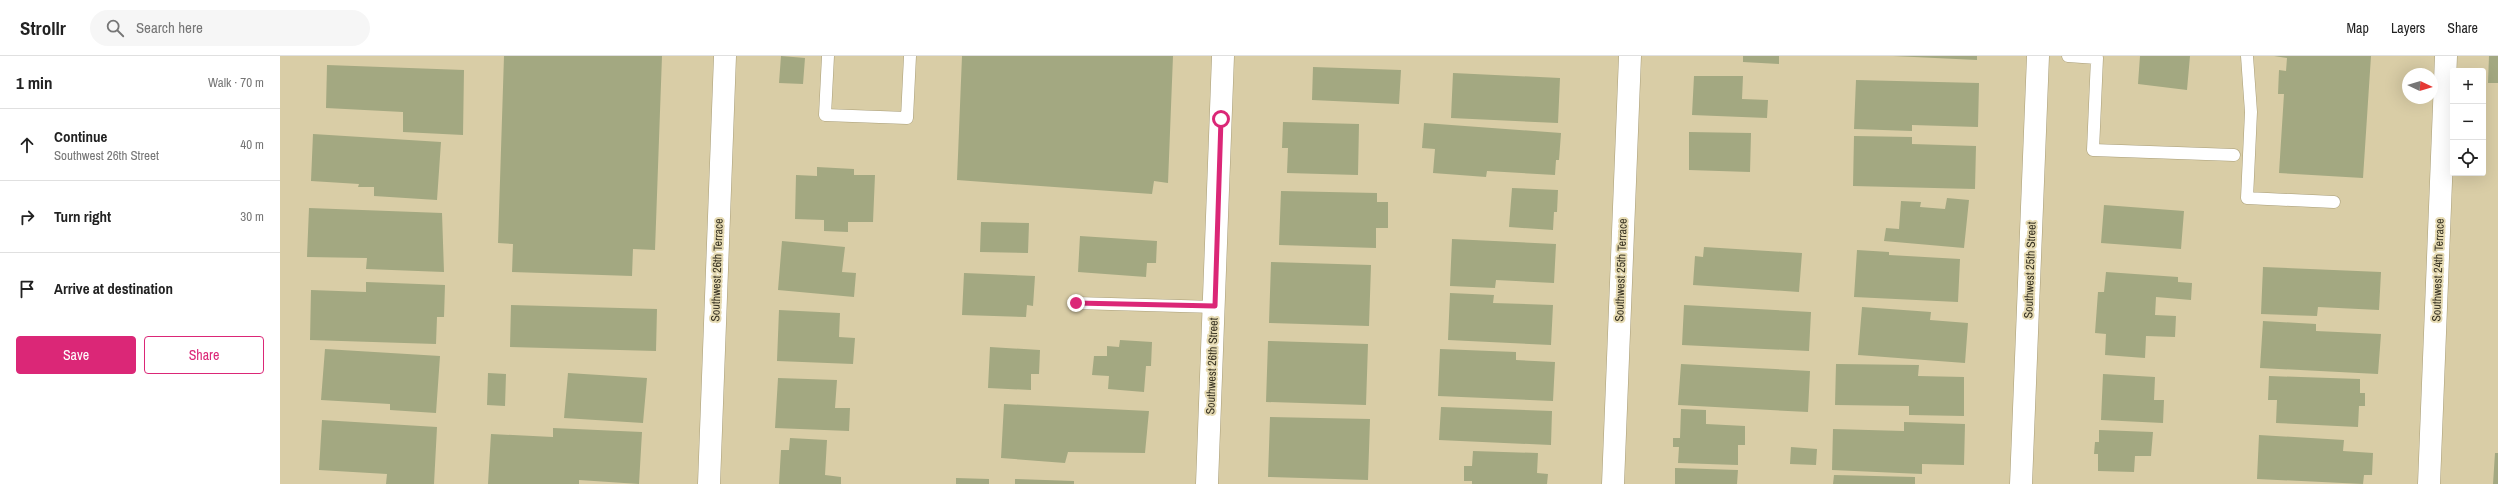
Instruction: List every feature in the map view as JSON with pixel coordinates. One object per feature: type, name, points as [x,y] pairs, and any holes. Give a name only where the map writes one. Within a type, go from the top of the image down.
[{"type":"street","name":"Southwest 26th Terrace","points":[[709,484],[725,56]]},
{"type":"street","name":"Southwest 26th Street","points":[[1207,484],[1215,306],[1223,56]]},
{"type":"street","name":"Southwest 25th Terrace","points":[[1613,484],[1630,56]]},
{"type":"street","name":"Southwest 25th Street","points":[[2021,484],[2038,56]]},
{"type":"street","name":"Southwest 24th Terrace","points":[[2429,484],[2446,56]]},
{"type":"lane","points":[[828,56],[825,115],[907,118],[910,56]]},
{"type":"lane","points":[[2068,56],[2097,58],[2093,150],[2234,155]]},
{"type":"lane","points":[[2247,56],[2250,68],[2251,112],[2247,198],[2334,202]]},
{"type":"lane","points":[[1076,303],[1215,306]]},
{"type":"building","points":[[504,56],[662,56],[655,250],[633,249],[632,276],[512,272],[513,244],[498,243]]},
{"type":"building","points":[[781,56],[805,58],[803,84],[779,83]]},
{"type":"building","points":[[962,56],[1173,56],[1168,183],[1154,181],[1152,194],[957,180]]},
{"type":"building","points":[[1743,56],[1779,56],[1779,64],[1743,62]]},
{"type":"building","points":[[1893,56],[1977,56],[1977,60]]},
{"type":"building","points":[[2140,56],[2190,56],[2187,90],[2138,84]]},
{"type":"building","points":[[2274,56],[2371,56],[2363,178],[2279,173],[2284,94],[2278,94],[2279,70],[2286,71],[2287,58]]},
{"type":"building","points":[[2489,56],[2498,56],[2498,83],[2488,83]]},
{"type":"building","points":[[327,65],[464,70],[463,135],[403,132],[403,112],[326,108]]},
{"type":"building","points":[[1313,67],[1401,70],[1399,104],[1312,100]]},
{"type":"building","points":[[1453,73],[1560,78],[1558,123],[1451,118]]},
{"type":"building","points":[[1694,76],[1743,76],[1742,99],[1768,100],[1767,118],[1692,115]]},
{"type":"building","points":[[1856,80],[1979,83],[1978,127],[1912,125],[1912,131],[1854,129]]},
{"type":"building","points":[[1283,122],[1359,124],[1358,175],[1287,173],[1288,148],[1282,148]]},
{"type":"building","points":[[1424,123],[1561,133],[1559,160],[1556,160],[1555,175],[1487,171],[1486,177],[1433,173],[1435,149],[1422,148]]},
{"type":"building","points":[[1689,132],[1751,133],[1750,172],[1689,170]]},
{"type":"building","points":[[313,134],[441,142],[437,200],[374,196],[374,187],[358,187],[359,184],[311,181]]},
{"type":"building","points":[[1854,136],[1912,137],[1912,144],[1976,146],[1975,189],[1853,186]]},
{"type":"building","points":[[817,167],[854,169],[854,175],[875,175],[873,222],[848,222],[848,232],[824,231],[824,220],[795,219],[796,175],[817,176]]},
{"type":"building","points":[[1512,188],[1558,190],[1557,212],[1554,212],[1553,230],[1509,227]]},
{"type":"building","points":[[1281,191],[1377,193],[1377,202],[1388,202],[1388,228],[1376,228],[1376,248],[1279,245]]},
{"type":"building","points":[[1947,198],[1969,200],[1964,248],[1884,241],[1886,228],[1899,229],[1901,201],[1921,202],[1920,207],[1945,209]]},
{"type":"building","points":[[2104,205],[2184,211],[2181,249],[2101,243]]},
{"type":"building","points":[[309,208],[442,213],[444,272],[366,269],[367,258],[307,257]]},
{"type":"building","points":[[981,222],[1029,223],[1028,253],[980,252]]},
{"type":"building","points":[[1080,236],[1157,241],[1156,263],[1147,263],[1146,277],[1078,272]]},
{"type":"building","points":[[1452,239],[1556,244],[1554,283],[1496,280],[1495,288],[1450,286]]},
{"type":"building","points":[[782,241],[845,247],[842,272],[856,273],[854,297],[778,290]]},
{"type":"building","points":[[1704,247],[1802,253],[1799,292],[1693,285],[1695,256],[1703,257]]},
{"type":"building","points":[[1857,250],[1889,252],[1889,255],[1960,259],[1958,302],[1854,297]]},
{"type":"building","points":[[1271,262],[1371,265],[1369,326],[1269,323]]},
{"type":"building","points":[[2263,267],[2381,272],[2379,310],[2318,307],[2317,316],[2261,314]]},
{"type":"building","points":[[2106,272],[2178,277],[2178,282],[2192,283],[2191,300],[2156,297],[2155,315],[2176,316],[2175,337],[2146,336],[2145,358],[2105,355],[2106,334],[2095,333],[2098,292],[2104,292]]},
{"type":"building","points":[[964,273],[1035,276],[1033,306],[1027,305],[1026,317],[962,315]]},
{"type":"building","points":[[366,282],[445,285],[444,317],[437,317],[436,344],[310,340],[311,290],[366,292]]},
{"type":"building","points":[[1450,293],[1494,295],[1493,303],[1553,305],[1551,345],[1448,340]]},
{"type":"building","points":[[511,305],[657,309],[656,351],[510,347]]},
{"type":"building","points":[[1684,305],[1811,312],[1809,351],[1682,345]]},
{"type":"building","points":[[1862,307],[1931,312],[1930,320],[1968,323],[1965,363],[1858,355]]},
{"type":"building","points":[[779,310],[840,313],[839,337],[855,338],[853,364],[777,361]]},
{"type":"building","points":[[2263,321],[2316,324],[2316,331],[2381,334],[2378,374],[2260,368]]},
{"type":"building","points":[[1120,340],[1152,342],[1151,366],[1146,366],[1144,392],[1108,389],[1109,376],[1092,375],[1094,356],[1107,356],[1107,346],[1119,347]]},
{"type":"building","points":[[1268,341],[1368,344],[1366,405],[1266,402]]},
{"type":"building","points":[[990,347],[1040,350],[1039,374],[1031,374],[1031,390],[988,388]]},
{"type":"building","points":[[325,349],[440,356],[436,413],[390,410],[390,404],[321,400]]},
{"type":"building","points":[[1440,349],[1516,352],[1516,360],[1555,362],[1553,401],[1438,396]]},
{"type":"building","points":[[1681,364],[1810,371],[1808,412],[1678,405]]},
{"type":"building","points":[[1836,364],[1919,365],[1918,376],[1964,377],[1964,416],[1909,415],[1909,406],[1835,405]]},
{"type":"building","points":[[488,373],[506,374],[505,406],[487,405]]},
{"type":"building","points":[[568,373],[647,378],[643,423],[564,418]]},
{"type":"building","points":[[2103,374],[2155,377],[2154,400],[2164,400],[2163,423],[2101,420]]},
{"type":"building","points":[[2269,376],[2360,379],[2360,393],[2365,393],[2365,406],[2359,406],[2358,427],[2276,423],[2277,400],[2268,400]]},
{"type":"building","points":[[778,378],[837,380],[835,408],[850,408],[849,431],[775,428]]},
{"type":"building","points":[[1004,404],[1149,411],[1145,453],[1068,452],[1065,463],[1001,458]]},
{"type":"building","points":[[1441,407],[1552,411],[1551,445],[1439,440]]},
{"type":"building","points":[[1681,409],[1706,410],[1706,424],[1745,426],[1745,445],[1738,445],[1738,465],[1678,463],[1679,447],[1673,447],[1673,438],[1680,438]]},
{"type":"building","points":[[1270,417],[1370,419],[1368,480],[1268,477]]},
{"type":"building","points":[[322,420],[437,427],[434,484],[386,484],[387,474],[319,470]]},
{"type":"building","points":[[1904,422],[1965,424],[1964,465],[1922,464],[1922,474],[1832,470],[1833,429],[1904,431]]},
{"type":"building","points":[[553,428],[642,432],[639,484],[579,480],[579,484],[488,484],[491,434],[553,437]]},
{"type":"building","points":[[2099,430],[2153,432],[2151,456],[2135,456],[2134,472],[2098,471],[2098,454],[2094,454],[2095,442],[2099,442]]},
{"type":"building","points":[[2259,435],[2344,440],[2343,451],[2373,453],[2372,475],[2364,475],[2363,484],[2257,479]]},
{"type":"building","points":[[790,438],[827,440],[825,475],[841,477],[841,484],[779,484],[781,450],[789,450]]},
{"type":"building","points":[[1791,447],[1817,449],[1816,465],[1790,464]]},
{"type":"building","points":[[1473,451],[1538,453],[1537,473],[1548,474],[1547,484],[1472,484],[1472,481],[1464,481],[1464,466],[1472,466]]},
{"type":"building","points":[[2495,453],[2498,453],[2498,484],[2493,484]]},
{"type":"building","points":[[1675,468],[1738,470],[1737,484],[1675,484]]},
{"type":"building","points":[[1834,475],[1915,477],[1915,484],[1833,484]]},
{"type":"building","points":[[956,478],[989,479],[989,484],[956,484]]},
{"type":"building","points":[[1015,479],[1074,481],[1074,484],[1015,484]]},
{"type":"route","points":[[1076,303],[1215,306],[1221,119]]}]
